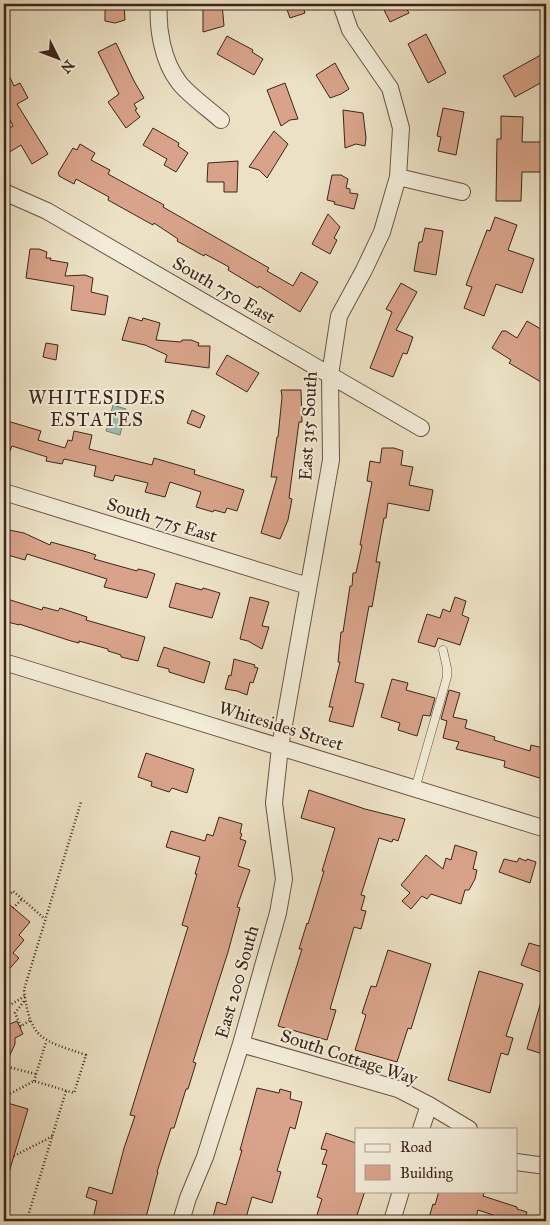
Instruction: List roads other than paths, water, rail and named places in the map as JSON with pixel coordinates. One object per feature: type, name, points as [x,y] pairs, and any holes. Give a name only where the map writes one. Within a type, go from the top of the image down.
[{"type":"street","points":[[159,4],[158,16],[163,51],[178,81],[221,120]]},
{"type":"street","name":"East 315 South","points":[[280,747],[330,460],[330,375],[339,316],[382,232],[398,177],[401,128],[390,88],[350,30],[341,4]]},
{"type":"street","points":[[398,177],[462,192]]},
{"type":"street","name":"South 750 East","points":[[4,192],[47,211],[422,428]]},
{"type":"street","name":"South 775 East","points":[[4,492],[308,586]]},
{"type":"street","name":"Whitesides Street","points":[[4,662],[546,829]]},
{"type":"street","name":"East 200 South","points":[[181,1221],[188,1198],[205,1157],[241,1044],[278,913],[284,879],[274,803],[280,747]]},
{"type":"street","name":"South Cottage Way","points":[[241,1044],[398,1089],[467,1128]]},
{"type":"street","points":[[421,1128],[429,1105]]},
{"type":"street","points":[[518,1162],[546,1166]]},
{"type":"street","points":[[392,1221],[401,1192]]},
{"type":"lane","points":[[415,788],[447,677],[443,650]]},
{"type":"district","name":"WHITESIDES ESTATES","points":[[97,408]]}]
